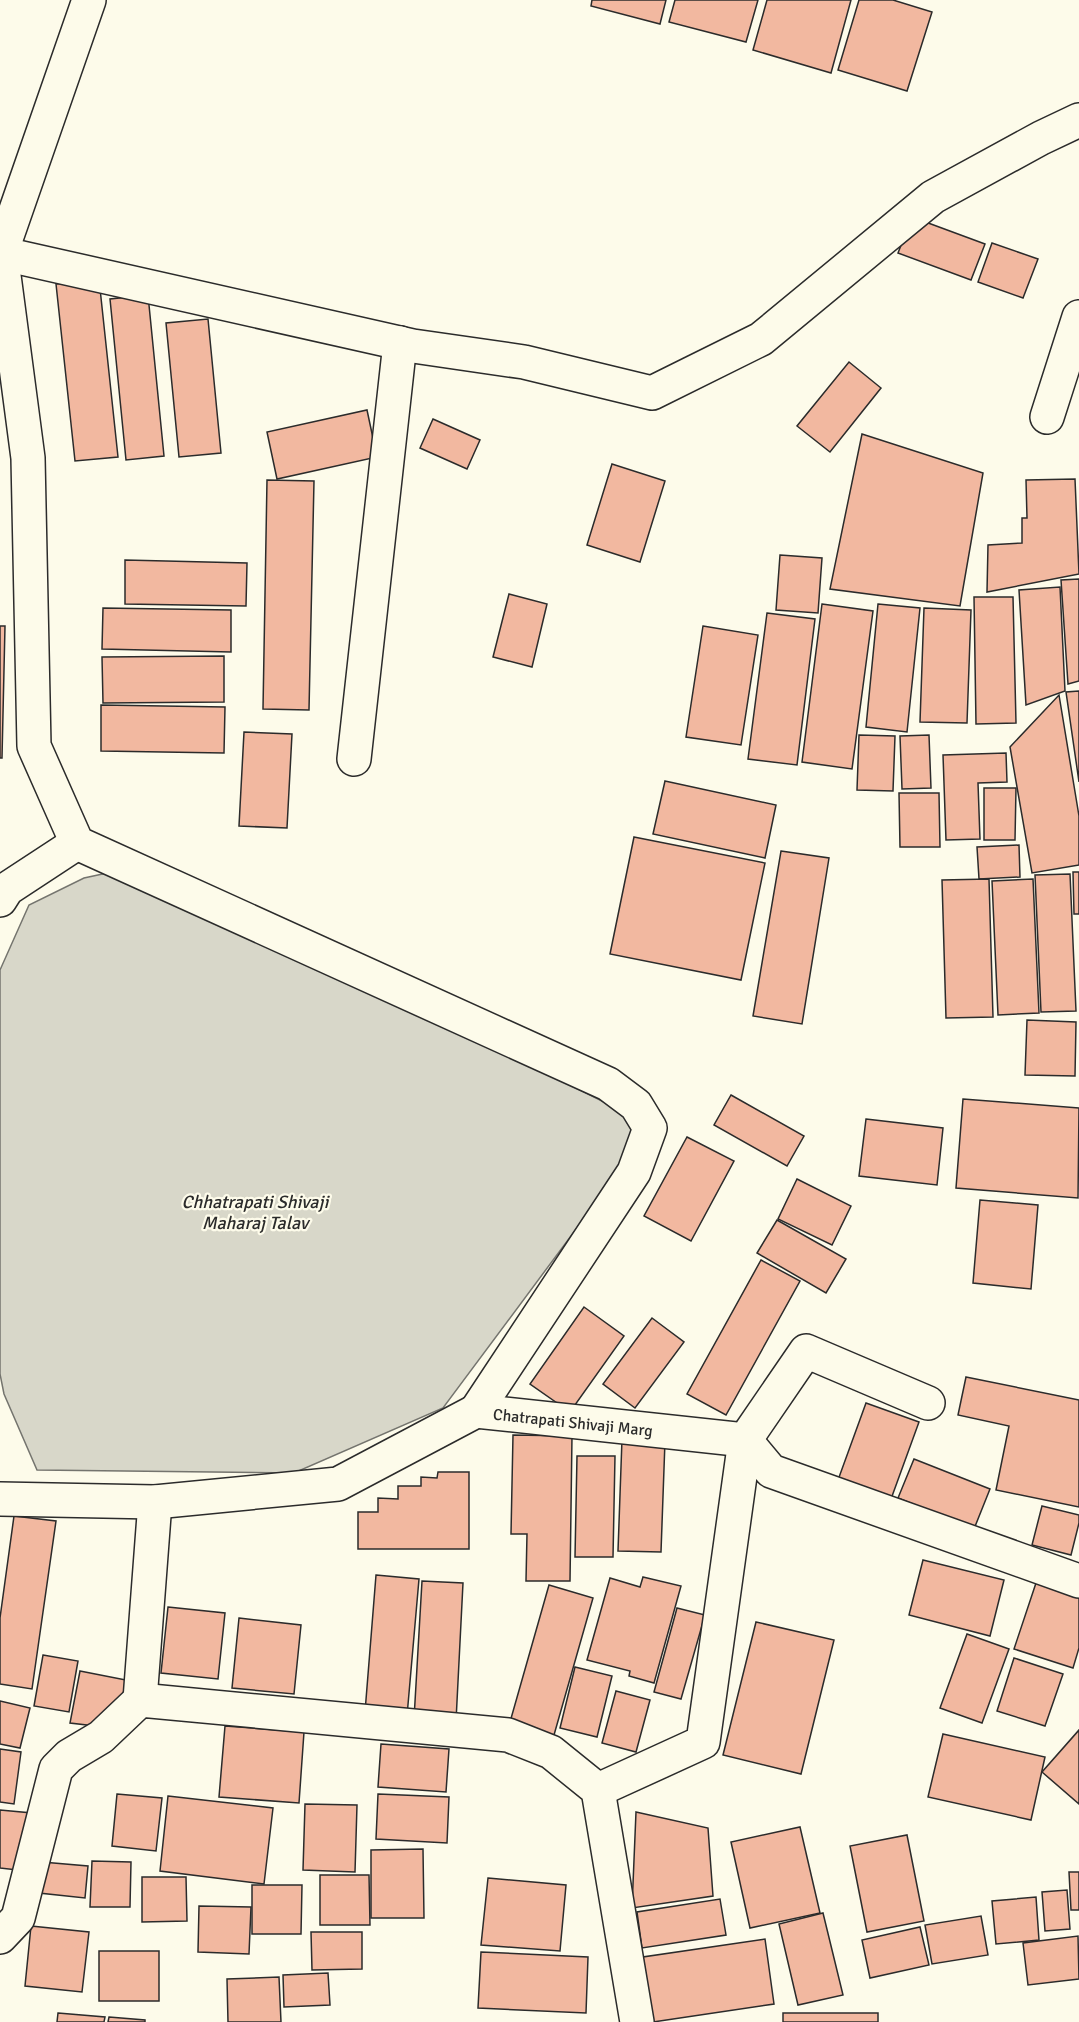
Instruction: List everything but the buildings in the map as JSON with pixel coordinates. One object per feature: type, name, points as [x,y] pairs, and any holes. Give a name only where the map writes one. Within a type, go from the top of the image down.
[{"type":"street","points":[[89,0],[1,253],[28,458],[34,746],[76,843],[608,1084],[636,1106],[650,1128],[634,1172],[476,1411]]},
{"type":"street","points":[[1,253],[399,343],[524,362],[652,393],[761,339],[933,197],[1041,138],[1079,120]]},
{"type":"street","points":[[1047,417],[1079,317]]},
{"type":"street","points":[[354,759],[399,343]]},
{"type":"street","points":[[0,900],[7,889],[76,843]]},
{"type":"street","points":[[598,1790],[703,1742],[746,1440],[806,1351],[927,1403]]},
{"type":"street","name":"Chatrapati Shivaji Marg","points":[[0,1499],[154,1502],[338,1484],[476,1411],[746,1440]]},
{"type":"street","points":[[746,1440],[771,1471],[1079,1581]]},
{"type":"street","points":[[0,1937],[18,1918],[13,1886],[56,1769],[69,1756],[101,1737],[140,1700],[154,1502]]},
{"type":"street","points":[[140,1700],[507,1735],[550,1752],[598,1790],[637,2022]]},
{"type":"water","name":"Chhatrapati Shivaji Maharaj Talav","points":[[121,870],[154,877],[618,1109],[636,1131],[632,1154],[443,1408],[294,1473],[37,1470],[4,1394],[0,1374],[0,970],[29,905],[84,878]]}]
